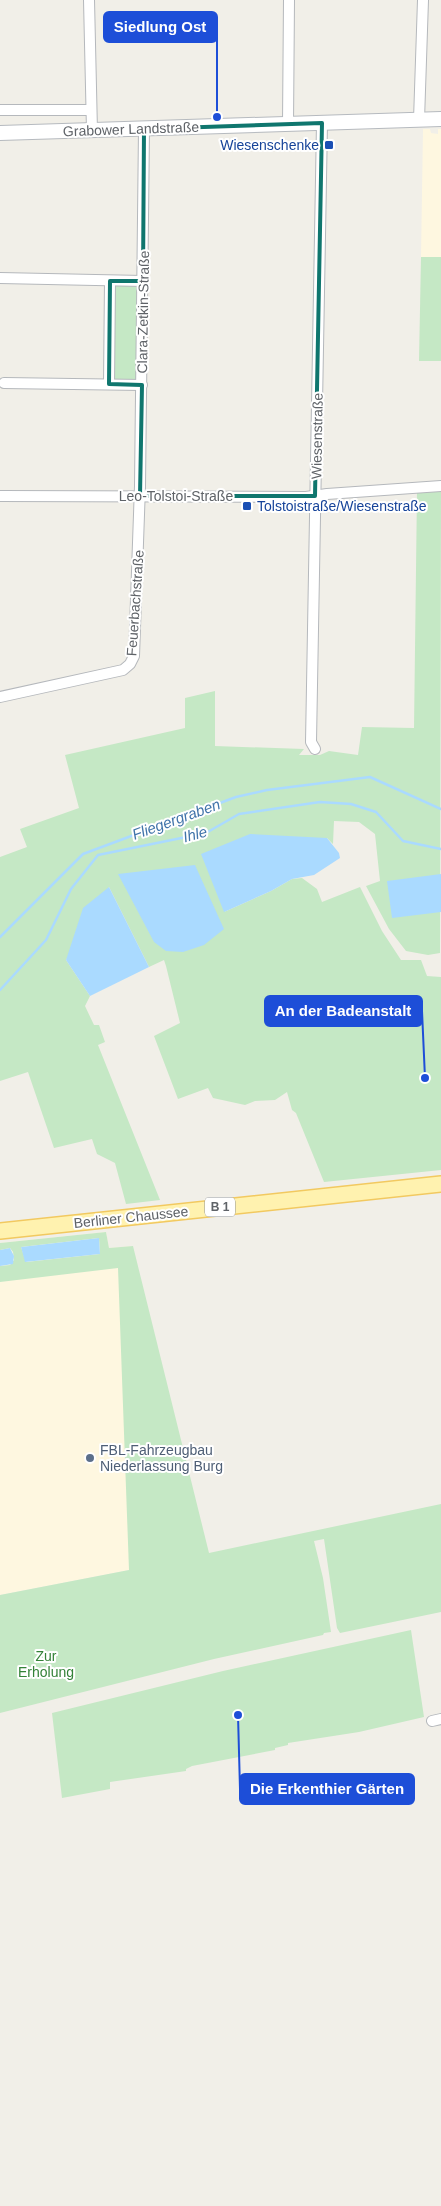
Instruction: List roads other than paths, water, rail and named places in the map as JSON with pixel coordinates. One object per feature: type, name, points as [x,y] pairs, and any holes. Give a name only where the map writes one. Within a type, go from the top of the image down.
[{"type":"main road","name":"Grabower Landstraße","points":[[0,133],[441,119]]},
{"type":"main road","name":"Berliner Chaussee","points":[[0,1231],[441,1184]]},
{"type":"street","points":[[89,0],[92,131]]},
{"type":"street","points":[[288,124],[289,0]]},
{"type":"street","points":[[420,120],[422,0]]},
{"type":"street","name":"Grabower Landstraße","points":[[0,110],[91,110]]},
{"type":"street","name":"Wiesenstraße","points":[[314,749],[311,742],[322,123]]},
{"type":"street","name":"Clara-Zetkin-Straße","points":[[140,496],[144,129]]},
{"type":"street","points":[[0,278],[143,281]]},
{"type":"street","points":[[109,384],[110,281]]},
{"type":"street","points":[[4,383],[142,384]]},
{"type":"street","name":"Leo-Tolstoi-Straße","points":[[0,496],[315,496],[441,486]]},
{"type":"street","name":"Feuerbachstraße","points":[[0,697],[118,671],[130,664],[135,648],[140,496]]},
{"type":"water","points":[[250,834],[327,838],[339,853],[340,858],[314,875],[292,879],[271,891],[224,912],[201,854]]},
{"type":"water","points":[[195,865],[224,929],[204,945],[183,952],[166,951],[154,942],[118,874]]},
{"type":"water","points":[[441,874],[441,912],[392,918],[387,881]]},
{"type":"water","points":[[109,887],[149,967],[90,996],[66,960],[83,908]]},
{"type":"water","points":[[99,1238],[100,1254],[25,1262],[21,1247]]},
{"type":"water","points":[[10,1248],[14,1256],[13,1264],[0,1266],[0,1250]]},
{"type":"waterway","name":"Fliegergraben","points":[[0,937],[83,854],[236,797],[267,790],[370,777],[441,809]]},
{"type":"waterway","name":"Ihle","points":[[0,990],[46,940],[71,889],[98,855],[206,833],[239,814],[320,802],[351,804],[376,812],[403,841],[441,849]]},
{"type":"place","name":"Siedlung Ost","points":[[217,117]]},
{"type":"place","name":"Wiesenschenke","points":[[329,145]]},
{"type":"place","name":"Tolstoistraße/Wiesenstraße","points":[[247,506]]},
{"type":"place","name":"An der Badeanstalt","points":[[425,1078]]},
{"type":"place","name":"FBL-Fahrzeugbau Niederlassung Burg","points":[[90,1458]]},
{"type":"place","name":"Die Erkenthier Gärten","points":[[238,1715]]},
{"type":"park label","name":"Zur Erholung","points":[[46,1664]]}]
